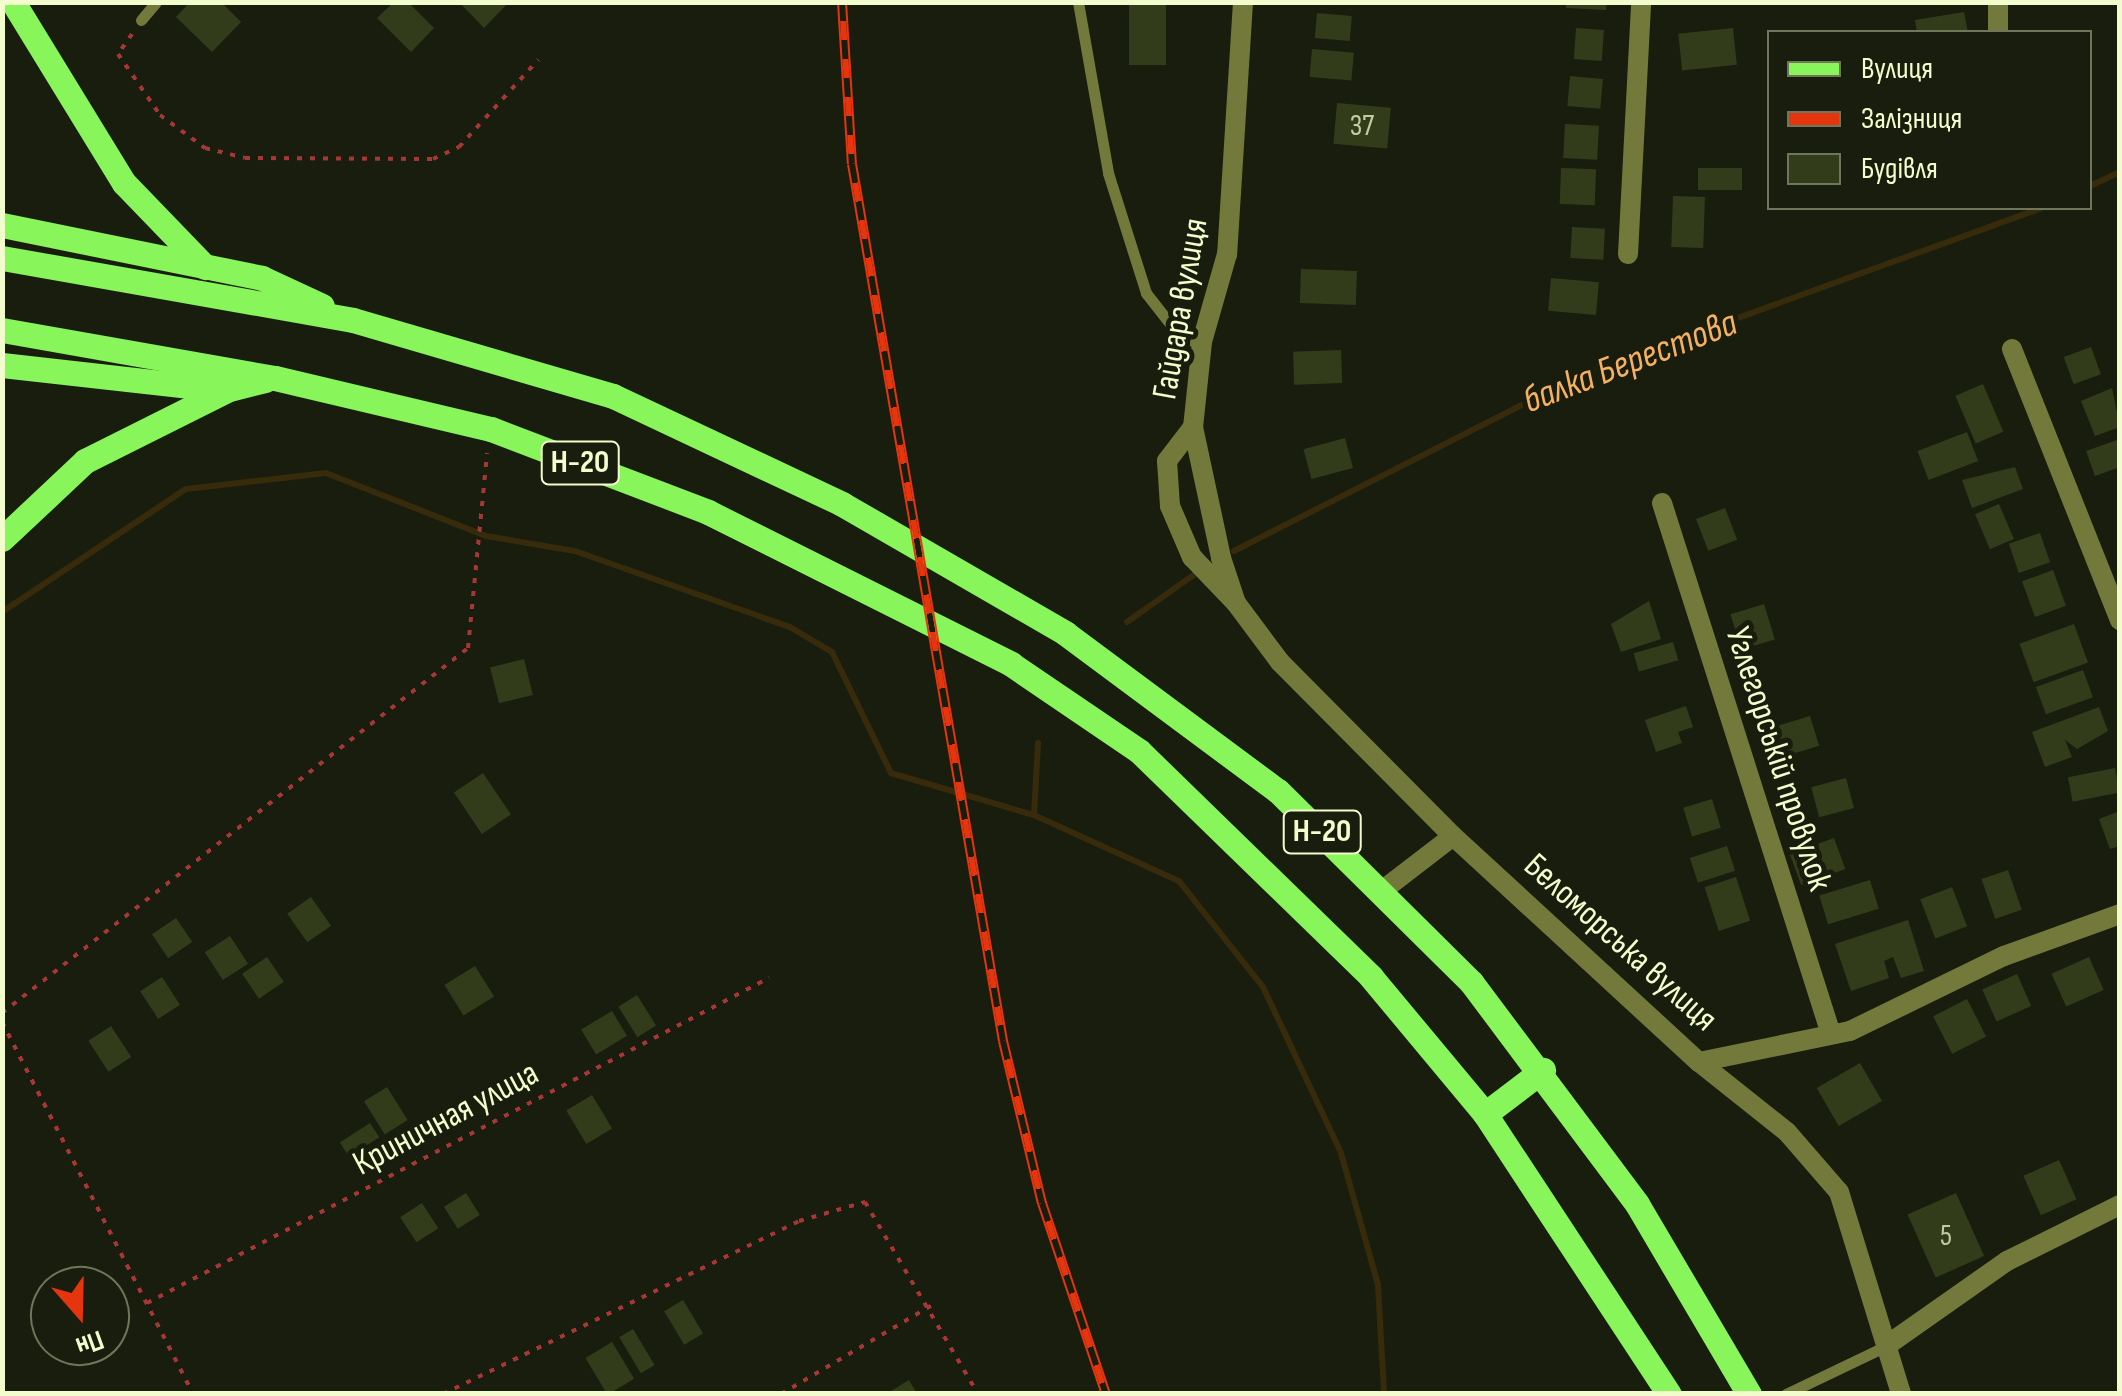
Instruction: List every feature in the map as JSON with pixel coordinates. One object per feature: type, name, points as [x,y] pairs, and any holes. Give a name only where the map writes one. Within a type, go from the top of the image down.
[{"type":"main road","points":[[13,2],[124,183],[209,270]]},
{"type":"main road","points":[[2,225],[262,278],[354,320]]},
{"type":"main road","name":"Н-20","points":[[2,258],[354,320],[613,396],[842,504],[1180,712],[1383,890],[1543,1070],[1662,1242],[1744,1385]]},
{"type":"main road","name":"Н-20","points":[[2,330],[275,378],[491,429],[708,512],[870,588],[1088,713],[1296,899],[1485,1114],[1669,1394]]},
{"type":"main road","points":[[2,366],[226,390]]},
{"type":"main road","points":[[2,539],[86,461],[226,390],[275,378]]},
{"type":"main road","points":[[1485,1114],[1543,1070]]},
{"type":"street","name":"Гайдара вулиця","points":[[1243,2],[1227,254],[1202,342],[1193,427],[1236,603],[1280,662],[1453,836]]},
{"type":"street","points":[[1628,254],[1641,2]]},
{"type":"street","points":[[1998,2],[1998,30]]},
{"type":"street","points":[[2012,348],[2120,620]]},
{"type":"street","points":[[1193,427],[1167,461],[1170,506],[1192,556],[1236,603]]},
{"type":"street","name":"Углегорськiй провулок","points":[[1662,504],[1830,1034]]},
{"type":"street","points":[[1383,890],[1453,836]]},
{"type":"street","name":"Беломорська вулиця","points":[[1453,836],[1698,1062],[1830,1034],[2120,914]]},
{"type":"street","points":[[1698,1062],[1787,1132],[1839,1192],[1901,1394]]},
{"type":"street","points":[[1886,1346],[2008,1262],[2120,1205]]},
{"type":"lane","points":[[142,20],[156,2]]},
{"type":"lane","points":[[1078,2],[1108,173],[1146,293],[1182,339],[1202,342]]},
{"type":"lane","points":[[1786,1394],[1886,1346]]},
{"type":"path","points":[[142,20],[118,54],[128,78],[206,148],[245,158],[433,159],[458,147],[538,60]]},
{"type":"path","points":[[2,1014],[468,648],[491,429]]},
{"type":"path","name":"Криничная улица","points":[[147,1304],[769,978]]},
{"type":"path","points":[[2,1022],[193,1394]]},
{"type":"path","points":[[443,1394],[800,1220],[865,1202],[933,1304],[978,1394]]},
{"type":"path","points":[[781,1394],[933,1304]]},
{"type":"building","points":[[190,2],[221,2],[241,22],[212,52],[176,17]]},
{"type":"building","points":[[459,2],[509,2],[484,28]]},
{"type":"building","points":[[1129,2],[1166,2],[1166,65],[1129,65]]},
{"type":"building","points":[[1566,2],[1607,2],[1606,10],[1566,8]]},
{"type":"building","points":[[393,3],[409,3],[434,28],[411,52],[377,18]]},
{"type":"building","points":[[1964,12],[1968,30],[1917,30],[1915,20]]},
{"type":"building","points":[[1317,13],[1352,16],[1350,41],[1315,38]]},
{"type":"building","points":[[1576,28],[1604,30],[1602,61],[1574,59]]},
{"type":"building","points":[[1733,28],[1737,65],[1682,71],[1678,34]]},
{"type":"building","points":[[1312,49],[1354,53],[1351,81],[1310,77]]},
{"type":"building","points":[[1570,76],[1603,79],[1600,109],[1567,106]]},
{"type":"building","points":[[1337,103],[1391,108],[1387,149],[1333,144]]},
{"type":"building","points":[[1565,124],[1599,126],[1597,160],[1563,158]]},
{"type":"building","points":[[1561,168],[1596,169],[1595,205],[1560,204]]},
{"type":"building","points":[[1698,168],[1742,168],[1742,190],[1698,190]]},
{"type":"building","points":[[1673,196],[1705,197],[1703,248],[1671,247]]},
{"type":"building","points":[[1572,227],[1605,229],[1603,260],[1570,258]]},
{"type":"building","points":[[1301,269],[1357,271],[1356,305],[1300,303]]},
{"type":"building","points":[[1551,278],[1599,282],[1596,315],[1548,311]]},
{"type":"building","points":[[2091,347],[2101,374],[2074,384],[2064,357]]},
{"type":"building","points":[[1341,350],[1342,383],[1294,385],[1293,352]]},
{"type":"building","points":[[1983,384],[2003,432],[1976,444],[1955,396]]},
{"type":"building","points":[[2112,388],[2120,427],[2095,436],[2081,401]]},
{"type":"building","points":[[1967,432],[1978,461],[1929,480],[1918,451]]},
{"type":"building","points":[[1345,438],[1353,468],[1311,479],[1303,449]]},
{"type":"building","points":[[2120,439],[2120,467],[2095,476],[2086,451]]},
{"type":"building","points":[[2015,467],[2023,489],[1972,508],[1962,480]]},
{"type":"building","points":[[1999,504],[2014,539],[1990,549],[1975,514]]},
{"type":"building","points":[[1725,508],[1737,540],[1708,551],[1696,519]]},
{"type":"building","points":[[2040,533],[2050,562],[2019,573],[2009,544]]},
{"type":"building","points":[[2053,570],[2066,606],[2035,617],[2022,581]]},
{"type":"building","points":[[1649,601],[1661,639],[1621,652],[1611,624]]},
{"type":"building","points":[[1764,604],[1775,639],[1741,650],[1731,614]]},
{"type":"building","points":[[2074,624],[2088,663],[2034,682],[2019,644]]},
{"type":"building","points":[[1673,642],[1678,660],[1639,672],[1634,653]]},
{"type":"building","points":[[524,659],[533,695],[499,703],[490,667]]},
{"type":"building","points":[[2083,670],[2093,697],[2046,714],[2036,687]]},
{"type":"building","points":[[1686,706],[1693,727],[1678,732],[1682,743],[1656,752],[1645,720]]},
{"type":"building","points":[[2099,707],[2108,731],[2077,749],[2065,740],[2072,757],[2045,767],[2032,732]]},
{"type":"building","points":[[1810,716],[1819,746],[1786,756],[1777,726]]},
{"type":"building","points":[[2115,768],[2120,793],[2073,802],[2068,777]]},
{"type":"building","points":[[483,773],[511,814],[482,834],[454,793]]},
{"type":"building","points":[[1846,778],[1854,808],[1819,817],[1811,787]]},
{"type":"building","points":[[1712,799],[1721,828],[1692,836],[1683,808]]},
{"type":"building","points":[[2120,811],[2120,846],[2110,849],[2099,819]]},
{"type":"building","points":[[1834,838],[1845,869],[1801,885],[1790,854]]},
{"type":"building","points":[[1727,846],[1735,871],[1698,883],[1690,858]]},
{"type":"building","points":[[2008,870],[2022,910],[1995,919],[1982,879]]},
{"type":"building","points":[[1736,877],[1750,921],[1719,931],[1705,887]]},
{"type":"building","points":[[1870,880],[1879,909],[1828,924],[1819,895]]},
{"type":"building","points":[[1952,887],[1967,926],[1935,938],[1920,899]]},
{"type":"building","points":[[311,897],[331,926],[307,942],[287,914]]},
{"type":"building","points":[[176,918],[192,942],[168,958],[152,934]]},
{"type":"building","points":[[1908,920],[1924,971],[1901,978],[1893,957],[1884,961],[1889,978],[1851,991],[1835,944]]},
{"type":"building","points":[[230,936],[248,964],[223,980],[205,952]]},
{"type":"building","points":[[267,957],[284,982],[259,999],[242,974]]},
{"type":"building","points":[[2089,957],[2104,990],[2066,1007],[2052,974]]},
{"type":"building","points":[[475,966],[494,997],[464,1016],[444,985]]},
{"type":"building","points":[[2017,974],[2031,1006],[1997,1021],[1982,989]]},
{"type":"building","points":[[162,977],[180,1005],[158,1019],[140,991]]},
{"type":"building","points":[[637,995],[656,1026],[637,1037],[618,1007]]},
{"type":"building","points":[[1967,999],[1986,1036],[1952,1054],[1933,1016]]},
{"type":"building","points":[[612,1011],[627,1036],[596,1054],[581,1030]]},
{"type":"building","points":[[111,1026],[131,1057],[109,1072],[88,1041]]},
{"type":"building","points":[[1860,1063],[1882,1101],[1839,1126],[1817,1088]]},
{"type":"building","points":[[387,1087],[408,1120],[385,1134],[364,1101]]},
{"type":"building","points":[[592,1095],[612,1128],[586,1144],[566,1110]]},
{"type":"building","points":[[370,1123],[379,1137],[349,1157],[340,1143]]},
{"type":"building","points":[[2059,1160],[2076,1199],[2041,1215],[2023,1176]]},
{"type":"building","points":[[466,1193],[480,1215],[458,1229],[444,1207]]},
{"type":"building","points":[[1956,1193],[1984,1256],[1936,1278],[1908,1215]]},
{"type":"building","points":[[422,1203],[438,1228],[417,1242],[400,1217]]},
{"type":"building","points":[[683,1300],[703,1333],[684,1345],[664,1311]]},
{"type":"building","points":[[633,1329],[655,1365],[641,1373],[619,1337]]},
{"type":"building","points":[[612,1342],[634,1379],[607,1394],[585,1358]]},
{"type":"building","points":[[909,1380],[917,1394],[886,1394]]},
{"type":"waterway","name":"балка Берестова","points":[[2092,185],[2120,172]]},
{"type":"waterway","name":"балка Берестова","points":[[1234,551],[1583,374],[2035,210]]},
{"type":"waterway","points":[[2,612],[186,489],[326,473],[486,536],[575,551],[790,627],[832,652],[891,773],[1034,815],[1179,881],[1263,987],[1341,1153],[1378,1285],[1384,1394]]},
{"type":"waterway","name":"балка Берестова","points":[[1127,622],[1195,574]]},
{"type":"waterway","name":"балка Берестова","points":[[1034,815],[1038,743]]},
{"type":"railway","points":[[842,2],[852,164],[1003,1041],[1042,1203],[1106,1394]]}]
